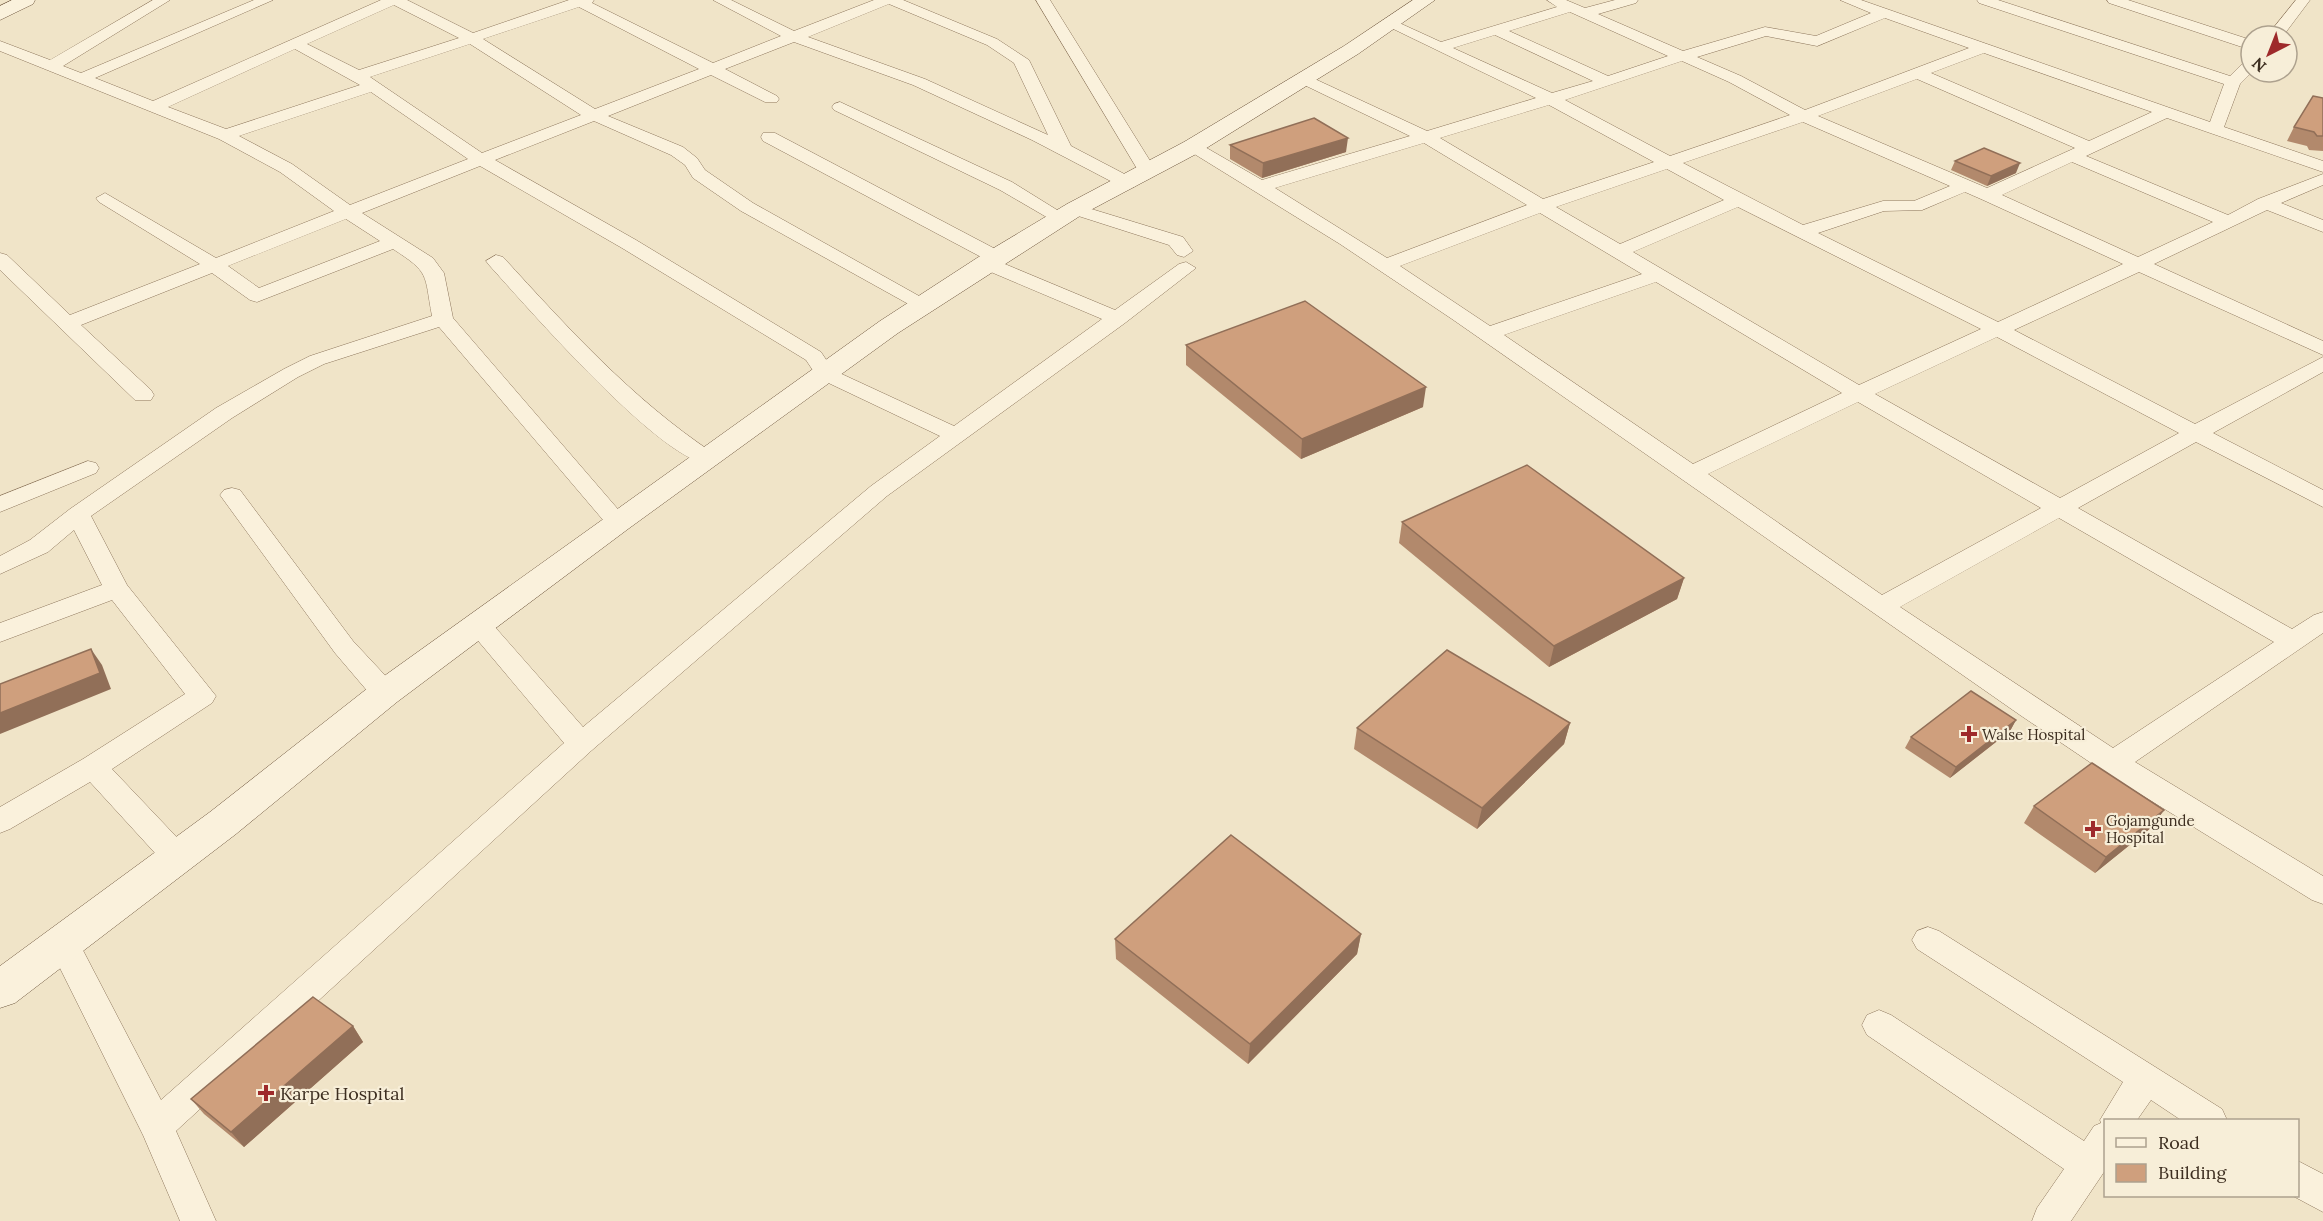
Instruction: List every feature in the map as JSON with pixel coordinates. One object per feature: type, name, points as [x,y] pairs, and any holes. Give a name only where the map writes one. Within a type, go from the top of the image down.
[{"type":"street","points":[[0,14],[26,0]]},
{"type":"street","points":[[50,67],[163,0]]},
{"type":"street","points":[[82,78],[266,0]]},
{"type":"street","points":[[153,107],[394,0],[471,39],[593,115],[677,151],[691,162],[699,174],[747,207],[921,305]]},
{"type":"street","points":[[720,0],[792,36],[919,82],[1064,150],[1138,177]]},
{"type":"street","points":[[67,323],[710,68],[889,0],[992,42],[1021,60],[1064,150]]},
{"type":"street","points":[[1044,0],[1072,42],[1121,132],[1138,177]]},
{"type":"street","points":[[0,990],[223,823],[385,693],[616,522],[921,305],[1068,214],[1192,147],[1304,79],[1426,0]]},
{"type":"street","points":[[1554,0],[1735,79],[1804,116],[1987,195],[2137,266],[2323,349]]},
{"type":"street","points":[[1440,47],[1496,30],[1631,0]]},
{"type":"street","points":[[1847,0],[1884,8],[1983,48],[2323,167]]},
{"type":"street","points":[[1984,0],[2233,82]]},
{"type":"street","points":[[2114,0],[2143,4],[2239,40]]},
{"type":"street","points":[[2284,24],[2303,0]]},
{"type":"street","points":[[225,135],[471,39],[581,1],[771,99]]},
{"type":"street","points":[[2097,36],[2143,4]]},
{"type":"street","points":[[1262,186],[1607,82],[1765,31],[1817,40],[1884,8]]},
{"type":"street","points":[[1390,24],[1551,99],[1738,200],[1997,329],[2323,500]]},
{"type":"street","points":[[1496,30],[1607,82]]},
{"type":"street","points":[[296,44],[366,81],[480,159],[630,244],[814,356],[825,374],[956,435]]},
{"type":"street","points":[[0,46],[225,135],[286,168],[347,212],[426,262],[434,273],[443,318],[616,522]]},
{"type":"street","points":[[1386,265],[1541,206],[1804,116],[1983,48]]},
{"type":"street","points":[[1917,73],[2090,148]]},
{"type":"street","points":[[2216,129],[2233,82],[2239,76]]},
{"type":"street","points":[[1304,79],[1426,137],[1857,393],[2293,641]]},
{"type":"street","points":[[156,1126],[581,744],[879,491],[1118,319],[1185,260],[1176,241],[1068,214],[840,107]]},
{"type":"street","points":[[1987,195],[2166,112]]},
{"type":"street","points":[[769,137],[991,260],[1118,319]]},
{"type":"street","points":[[1192,147],[1262,186],[1386,265],[1692,473],[1990,682],[2113,763],[2323,891]]},
{"type":"street","points":[[2072,156],[2227,220]]},
{"type":"street","points":[[1692,473],[1857,393],[2137,266],[2264,202],[2323,179]]},
{"type":"street","points":[[1802,232],[1883,206],[1916,206],[1965,186]]},
{"type":"street","points":[[105,198],[213,264],[257,296],[396,241]]},
{"type":"street","points":[[1618,252],[1738,200]]},
{"type":"street","points":[[2264,202],[2323,226]]},
{"type":"street","points":[[0,259],[143,395]]},
{"type":"street","points":[[496,261],[592,363],[668,435],[705,458]]},
{"type":"street","points":[[1488,334],[1657,275]]},
{"type":"street","points":[[0,566],[39,546],[78,514],[224,413],[291,373],[317,360],[443,318]]},
{"type":"street","points":[[1882,606],[2323,363]]},
{"type":"street","points":[[0,505],[88,468]]},
{"type":"street","points":[[232,495],[344,647],[385,693]]},
{"type":"street","points":[[0,821],[93,767],[202,696],[117,589],[78,514]]},
{"type":"street","points":[[0,633],[117,589]]},
{"type":"street","points":[[2113,763],[2323,621]]},
{"type":"street","points":[[478,624],[581,744]]},
{"type":"street","points":[[93,767],[176,856]]},
{"type":"street","points":[[1928,940],[2208,1119]]},
{"type":"street","points":[[64,944],[156,1126],[198,1221]]},
{"type":"street","points":[[1879,1025],[2097,1151],[2050,1221]]},
{"type":"street","points":[[2118,1119],[2146,1078]]},
{"type":"street","points":[[2299,1179],[2323,1195]]},
{"type":"building","points":[[2313,96],[2323,98],[2323,136],[2294,127]]},
{"type":"building","points":[[1314,118],[1348,138],[1263,163],[1230,145]]},
{"type":"building","points":[[1984,148],[2020,163],[1991,176],[1955,161]]},
{"type":"building","points":[[1305,301],[1426,387],[1302,439],[1186,345]]},
{"type":"building","points":[[1527,465],[1684,578],[1554,646],[1402,522]]},
{"type":"building","points":[[91,649],[100,673],[0,713],[0,684]]},
{"type":"building","points":[[1447,650],[1570,723],[1482,808],[1357,728]]},
{"type":"building","points":[[1971,691],[2016,720],[1956,767],[1911,737]]},
{"type":"building","points":[[2092,763],[2164,810],[2106,857],[2034,806]]},
{"type":"building","points":[[1231,835],[1361,934],[1250,1044],[1115,939]]},
{"type":"building","points":[[313,997],[353,1026],[231,1132],[191,1099]]},
{"type":"place","name":"Walse Hospital","points":[[1969,734]]},
{"type":"place","name":"Gojamgunde Hospital","points":[[2093,829]]},
{"type":"place","name":"Karpe Hospital","points":[[266,1093]]}]
